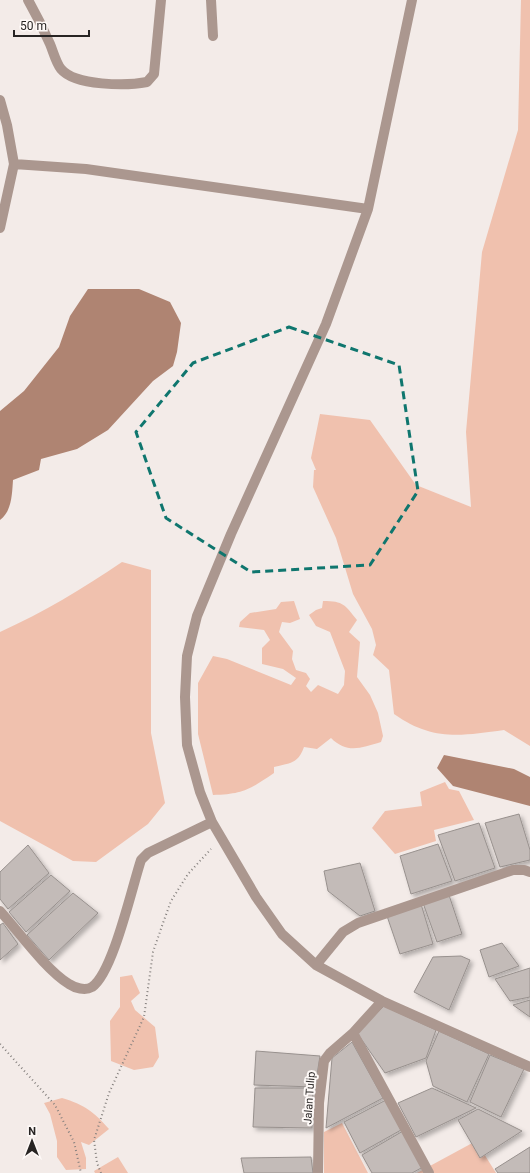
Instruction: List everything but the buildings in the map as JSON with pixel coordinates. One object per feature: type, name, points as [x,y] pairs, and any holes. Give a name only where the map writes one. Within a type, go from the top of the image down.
[{"type":"street","points":[[28,0],[41,23],[61,69],[71,76],[84,80],[129,85],[147,82],[154,74],[161,0]]},
{"type":"street","points":[[211,0],[213,36]]},
{"type":"street","points":[[412,0],[368,209],[326,324],[231,534],[197,616],[188,656],[185,697],[188,745],[200,792],[212,822],[256,897],[282,934],[316,965],[382,1001],[530,1067]]},
{"type":"street","points":[[0,100],[7,125],[14,164],[0,228]]},
{"type":"street","points":[[14,164],[86,169],[368,209]]},
{"type":"street","points":[[0,911],[56,974],[69,985],[80,989],[91,987],[101,978],[110,958],[141,860],[148,853],[212,822]]},
{"type":"street","points":[[316,965],[343,932],[358,923],[513,870],[524,870],[530,872]]},
{"type":"street","name":"Jalan Tulip","points":[[318,1173],[319,1104],[324,1061],[330,1053],[353,1033],[382,1001]]},
{"type":"street","points":[[353,1033],[429,1173]]},
{"type":"path","points":[[101,1173],[97,1163],[94,1140],[109,1093],[144,1017],[153,952],[163,922],[172,901],[188,874],[211,849]]},
{"type":"path","points":[[0,1044],[55,1106],[74,1142],[80,1173]]},
{"type":"highlighted area","points":[[289,327],[399,365],[418,491],[370,565],[251,572],[166,518],[136,432],[193,363]]},
{"type":"shaded area","points":[[521,0],[530,0],[530,746],[504,730],[460,735],[434,733],[408,723],[394,714],[389,670],[373,655],[376,645],[372,629],[353,594],[336,538],[313,487],[314,470],[316,470],[311,458],[320,414],[370,420],[416,485],[471,507],[466,432],[482,252],[518,130]]},
{"type":"shaded area","points":[[88,289],[139,289],[170,302],[181,323],[177,352],[173,366],[153,381],[108,430],[77,449],[41,459],[39,470],[13,480],[12,496],[9,507],[7,512],[0,520],[0,411],[24,391],[59,347],[70,316]]},
{"type":"shaded area","points":[[122,562],[151,570],[151,733],[165,803],[148,824],[96,862],[73,861],[0,821],[0,632],[62,600]]},
{"type":"shaded area","points":[[294,601],[300,619],[290,623],[282,622],[279,632],[293,651],[292,659],[296,670],[306,673],[310,679],[306,686],[311,692],[318,685],[338,694],[344,685],[345,671],[330,632],[316,626],[309,615],[322,608],[323,601],[330,601],[340,603],[347,607],[357,620],[349,632],[360,642],[357,677],[370,695],[378,713],[383,736],[381,742],[361,748],[349,748],[337,743],[331,738],[317,749],[304,747],[302,753],[296,760],[274,767],[274,773],[252,787],[232,794],[213,795],[198,734],[198,683],[213,656],[227,659],[291,685],[296,678],[283,669],[262,664],[262,648],[270,640],[264,630],[239,627],[240,622],[250,613],[276,609],[281,602]]},
{"type":"shaded area","points":[[444,755],[514,769],[530,777],[530,806],[453,786],[437,768]]},
{"type":"shaded area","points":[[445,782],[449,789],[459,791],[474,820],[434,830],[436,841],[395,854],[372,828],[385,811],[422,806],[420,792]]},
{"type":"shaded area","points":[[132,975],[140,993],[131,1001],[135,1010],[155,1027],[159,1057],[153,1067],[134,1070],[111,1061],[110,1021],[120,1007],[120,977]]},
{"type":"shaded area","points":[[62,1098],[77,1103],[88,1109],[109,1129],[89,1145],[81,1142],[86,1158],[86,1169],[66,1170],[57,1157],[57,1141],[50,1114],[44,1103]]},
{"type":"shaded area","points":[[342,1123],[368,1173],[324,1173],[324,1132]]},
{"type":"shaded area","points":[[476,1141],[496,1173],[417,1173]]},
{"type":"shaded area","points":[[118,1157],[128,1173],[95,1173],[94,1171]]}]
